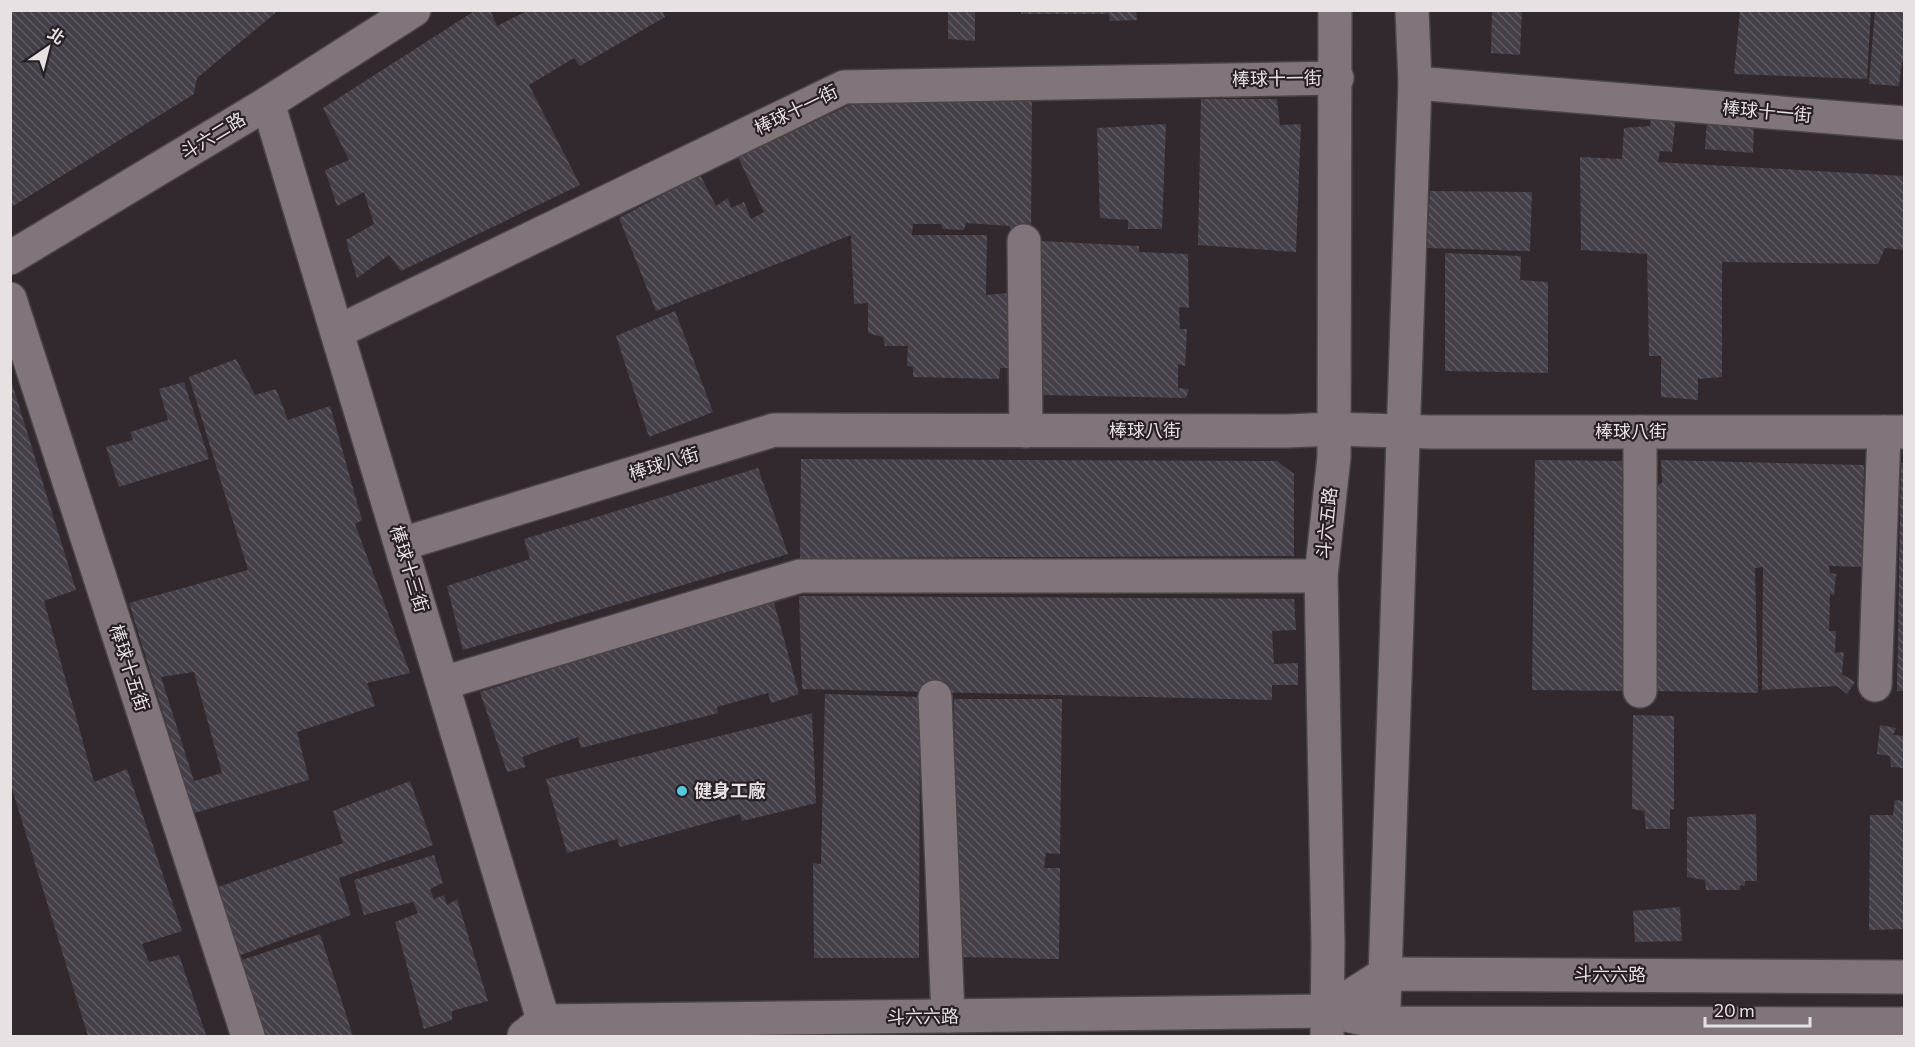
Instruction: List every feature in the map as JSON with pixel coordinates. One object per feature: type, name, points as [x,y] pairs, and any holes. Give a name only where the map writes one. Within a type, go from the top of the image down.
[{"type":"street","name":"斗六二路","points":[[10,258],[268,103],[414,10]]},
{"type":"street","name":"斗六五路","points":[[1327,1024],[1321,576],[1334,457],[1337,78],[1335,10]]},
{"type":"street","points":[[1383,1030],[1415,83],[1412,10]]},
{"type":"street","name":"棒球十一街","points":[[337,332],[844,87],[1337,78]]},
{"type":"street","name":"棒球十一街","points":[[1415,83],[1905,123]]},
{"type":"street","name":"棒球十三街","points":[[268,103],[443,683],[538,1032]]},
{"type":"street","points":[[1024,241],[1026,431]]},
{"type":"street","name":"棒球十五街","points":[[10,298],[248,1036]]},
{"type":"street","name":"棒球八街","points":[[402,544],[774,430],[1334,429],[1403,432],[1894,432]]},
{"type":"street","points":[[1640,432],[1640,691]]},
{"type":"street","points":[[1875,685],[1894,432]]},
{"type":"street","points":[[443,683],[800,576],[1321,576]]},
{"type":"street","points":[[935,697],[948,1016]]},
{"type":"street","points":[[1327,1024],[1385,974]]},
{"type":"street","name":"斗六六路","points":[[1385,974],[1905,977]]},
{"type":"street","name":"斗六六路","points":[[538,1032],[948,1016],[1327,1024],[1383,1030],[1905,1024]]},
{"type":"building","points":[[10,10],[279,10],[197,78],[194,94],[10,208]]},
{"type":"building","points":[[476,10],[490,10],[497,26],[529,10],[662,10],[665,17],[580,66],[574,58],[529,85],[580,185],[401,271],[389,255],[357,278],[346,240],[374,224],[364,192],[337,206],[325,170],[349,160],[323,108]]},
{"type":"building","points":[[948,10],[975,10],[975,41],[948,39]]},
{"type":"building","points":[[1021,10],[1136,10],[1137,20],[1110,21],[1109,14],[1021,14]]},
{"type":"building","points":[[1492,10],[1522,10],[1520,55],[1491,53]]},
{"type":"building","points":[[1740,10],[1871,10],[1867,79],[1734,74]]},
{"type":"building","points":[[1875,10],[1904,10],[1904,62],[1902,62],[1899,86],[1869,84]]},
{"type":"building","points":[[1032,95],[1031,235],[1012,236],[1010,226],[966,223],[964,230],[943,229],[941,224],[913,224],[912,235],[987,235],[986,295],[1009,293],[1008,368],[1000,368],[999,379],[913,377],[913,367],[907,366],[908,346],[885,346],[883,337],[868,333],[868,303],[854,304],[851,235],[656,311],[619,218],[700,175],[716,206],[728,198],[731,208],[744,202],[751,219],[764,212],[738,157],[865,98]]},
{"type":"building","points":[[1201,99],[1277,99],[1280,125],[1301,124],[1296,252],[1198,245]]},
{"type":"building","points":[[1651,116],[1676,117],[1672,152],[1660,151],[1658,162],[1904,176],[1904,250],[1885,248],[1878,264],[1722,262],[1722,377],[1698,379],[1698,400],[1661,397],[1661,356],[1649,356],[1647,254],[1581,250],[1580,157],[1622,159],[1624,128],[1650,126]]},
{"type":"building","points":[[1707,119],[1754,122],[1753,153],[1705,149]]},
{"type":"building","points":[[1166,124],[1162,229],[1128,229],[1128,220],[1100,218],[1097,128]]},
{"type":"building","points":[[1430,191],[1532,192],[1530,251],[1427,248]]},
{"type":"building","points":[[1042,241],[1139,246],[1139,252],[1188,254],[1189,308],[1179,307],[1180,329],[1187,329],[1185,366],[1178,364],[1178,388],[1189,389],[1186,398],[1042,395]]},
{"type":"building","points":[[1445,253],[1521,256],[1520,280],[1548,282],[1548,373],[1445,371]]},
{"type":"building","points":[[675,311],[713,412],[649,437],[616,336]]},
{"type":"building","points":[[236,359],[255,395],[276,389],[288,420],[330,406],[362,520],[355,524],[410,673],[367,683],[375,706],[297,732],[309,780],[194,813],[129,603],[248,570],[189,377]],"holes":[[[194,672],[222,773],[194,781],[161,677]]]},
{"type":"building","points":[[10,377],[76,590],[44,601],[94,782],[127,769],[182,931],[142,944],[149,962],[179,955],[206,1035],[88,1036],[10,782]]},
{"type":"building","points":[[184,382],[209,459],[119,487],[106,447],[133,440],[130,432],[168,420],[159,389]]},
{"type":"building","points":[[801,459],[1277,461],[1294,474],[1294,556],[800,558]]},
{"type":"building","points":[[1535,460],[1624,461],[1627,691],[1532,690]]},
{"type":"building","points":[[1661,460],[1864,465],[1862,567],[1829,566],[1830,573],[1836,574],[1834,595],[1830,594],[1829,631],[1836,631],[1835,653],[1844,652],[1842,674],[1855,682],[1847,694],[1837,686],[1762,690],[1763,567],[1755,568],[1758,693],[1658,691],[1655,486],[1662,483]]},
{"type":"building","points":[[1901,463],[1904,463],[1904,691],[1897,691]]},
{"type":"building","points":[[758,468],[788,554],[463,650],[447,586],[530,559],[524,539]]},
{"type":"building","points":[[799,596],[1294,599],[1296,630],[1272,631],[1274,664],[1298,663],[1298,685],[1272,685],[1272,700],[802,689]]},
{"type":"building","points":[[773,599],[799,694],[771,703],[768,693],[717,707],[718,713],[581,748],[578,737],[522,757],[526,767],[507,772],[480,692]]},
{"type":"building","points":[[825,694],[920,697],[919,958],[814,958],[813,863],[821,864]]},
{"type":"building","points":[[954,699],[1062,699],[1060,854],[1046,853],[1044,868],[1060,868],[1059,959],[958,957]]},
{"type":"building","name":"健身工廠","points":[[812,713],[816,803],[742,821],[740,814],[620,847],[617,839],[567,853],[546,779]]},
{"type":"building","points":[[1633,715],[1674,716],[1674,809],[1670,810],[1670,829],[1646,829],[1644,811],[1632,809]]},
{"type":"building","points":[[1880,725],[1896,728],[1893,735],[1904,736],[1904,768],[1891,767],[1890,756],[1877,754]]},
{"type":"building","points":[[410,781],[433,845],[339,878],[351,915],[235,957],[213,889],[343,843],[333,811]]},
{"type":"building","points":[[1895,800],[1904,801],[1904,929],[1869,930],[1870,815],[1893,815]]},
{"type":"building","points":[[1756,814],[1757,881],[1745,881],[1745,886],[1740,885],[1740,890],[1706,890],[1705,880],[1687,877],[1687,817]]},
{"type":"building","points":[[434,855],[443,883],[430,889],[434,899],[444,895],[447,905],[457,899],[488,1001],[452,1011],[452,1020],[424,1029],[395,922],[418,913],[413,902],[364,915],[354,880]]},
{"type":"building","points":[[1680,907],[1682,941],[1635,942],[1633,911]]},
{"type":"building","points":[[320,934],[353,1036],[259,1036],[236,962]]},
{"type":"place","name":"健身工廠","points":[[682,791]]}]
